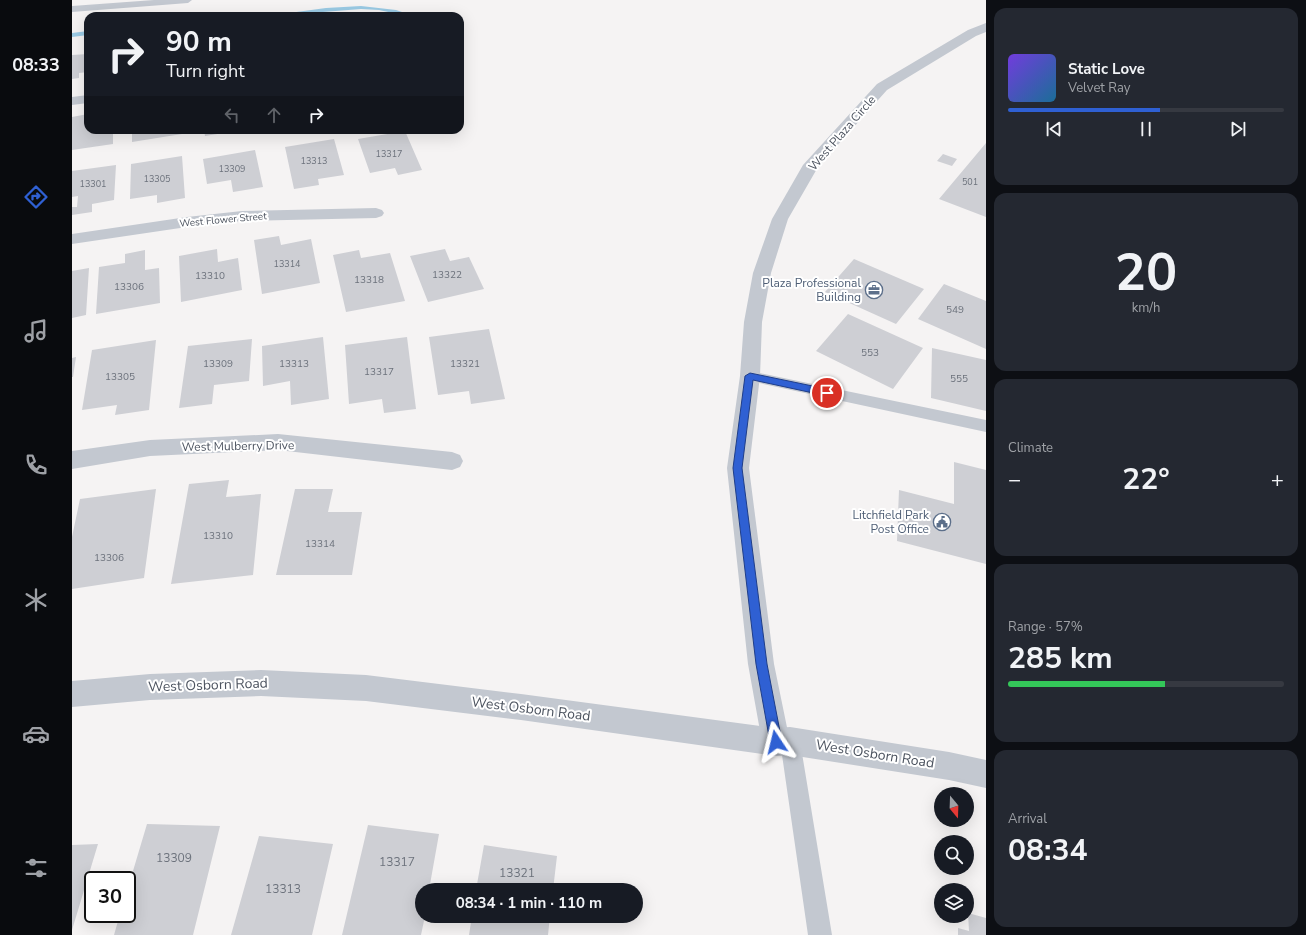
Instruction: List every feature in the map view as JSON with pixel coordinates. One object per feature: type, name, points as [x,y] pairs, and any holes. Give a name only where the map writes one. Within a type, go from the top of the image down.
[{"type":"street","name":"West Plaza Circle","points":[[783,742],[762,664],[738,468],[750,376],[753,322],[762,273],[780,219],[811,165],[882,87],[972,33],[986,27]]},
{"type":"street","points":[[72,101],[84,100]]},
{"type":"street","name":"West Flower Street","points":[[72,240],[187,222],[242,216],[376,213]]},
{"type":"street","name":"West Mulberry Drive","points":[[72,460],[150,448],[278,442],[452,460]]},
{"type":"street","name":"West Osborn Road","points":[[72,694],[150,686],[261,683],[366,688],[783,742],[949,766],[986,774]]},
{"type":"lane","points":[[72,9],[188,0]]},
{"type":"lane","points":[[750,376],[986,426]]},
{"type":"lane","points":[[783,742],[820,935]]},
{"type":"building","points":[[84,54],[84,72],[79,73],[79,78],[72,79],[72,55]]},
{"type":"building","points":[[84,115],[84,134],[113,134],[113,144],[72,150],[72,117]]},
{"type":"building","points":[[132,134],[182,134],[132,142]]},
{"type":"building","points":[[205,134],[217,134],[205,136]]},
{"type":"building","points":[[387,134],[406,134],[422,170],[398,175],[395,168],[370,173],[358,139]]},
{"type":"building","points":[[334,139],[344,175],[318,179],[319,185],[294,189],[285,147]]},
{"type":"building","points":[[986,143],[986,217],[939,199]]},
{"type":"building","points":[[255,150],[263,187],[233,192],[231,180],[207,184],[203,159]]},
{"type":"building","points":[[943,154],[957,159],[952,166],[937,161]]},
{"type":"building","points":[[182,156],[185,198],[157,203],[157,195],[130,199],[131,164]]},
{"type":"building","points":[[116,165],[114,200],[92,204],[92,212],[72,215],[72,207],[77,207],[78,196],[72,197],[72,171]]},
{"type":"building","points":[[279,236],[281,245],[311,239],[320,283],[262,294],[254,240]]},
{"type":"building","points":[[217,249],[218,262],[238,258],[242,290],[181,302],[179,256]]},
{"type":"building","points":[[445,249],[450,261],[469,257],[484,289],[428,302],[410,256]]},
{"type":"building","points":[[145,250],[145,270],[159,268],[160,303],[96,314],[99,267],[125,263],[125,254]]},
{"type":"building","points":[[359,250],[361,258],[390,253],[405,301],[346,312],[333,255]]},
{"type":"building","name":"Plaza Professional Building","points":[[854,259],[924,289],[896,324],[825,292]]},
{"type":"building","points":[[89,268],[86,315],[72,318],[72,271]]},
{"type":"building","points":[[944,284],[986,301],[986,349],[918,319]]},
{"type":"building","points":[[848,314],[923,348],[893,389],[816,351]]},
{"type":"building","points":[[489,329],[505,399],[471,404],[469,391],[438,395],[429,337]]},
{"type":"building","points":[[323,337],[329,399],[291,405],[290,381],[263,386],[262,346]]},
{"type":"building","points":[[407,337],[416,409],[384,413],[382,399],[349,404],[345,345]]},
{"type":"building","points":[[252,339],[249,381],[214,385],[212,404],[179,408],[188,346]]},
{"type":"building","points":[[156,340],[149,410],[115,415],[117,405],[82,410],[92,350]]},
{"type":"building","points":[[932,348],[986,360],[986,411],[931,398]]},
{"type":"building","points":[[76,357],[73,377],[72,377],[72,358]]},
{"type":"building","name":"Litchfield Park Post Office","points":[[954,462],[986,470],[986,564],[897,541],[899,490],[954,504]]},
{"type":"building","points":[[229,480],[226,497],[261,494],[253,575],[171,584],[189,484]]},
{"type":"building","points":[[156,489],[144,578],[72,589],[72,537],[80,499]]},
{"type":"building","points":[[295,489],[333,489],[328,512],[362,512],[352,575],[276,575]]},
{"type":"building","points":[[147,824],[220,826],[193,935],[114,935],[117,923],[136,923],[136,871],[133,871]]},
{"type":"building","points":[[368,825],[439,834],[430,883],[415,883],[415,923],[424,923],[421,935],[342,935]]},
{"type":"building","points":[[259,836],[333,844],[312,935],[231,935]]},
{"type":"building","points":[[98,844],[90,871],[84,871],[84,890],[72,930],[72,845]]},
{"type":"building","points":[[484,845],[557,856],[554,883],[477,883]]},
{"type":"building","points":[[974,915],[986,918],[986,935],[958,935],[958,928],[969,931],[969,923],[974,923]]},
{"type":"building","points":[[471,923],[549,923],[548,935],[469,935]]},
{"type":"waterway","points":[[309,12],[344,8],[379,9],[399,12]]},
{"type":"waterway","points":[[72,35],[84,34]]},
{"type":"place","name":"Plaza Professional Building","points":[[874,290]]},
{"type":"place","name":"Litchfield Park Post Office","points":[[942,522]]},
{"type":"route","points":[[776,742],[762,664],[738,468],[750,376],[827,393]]}]
